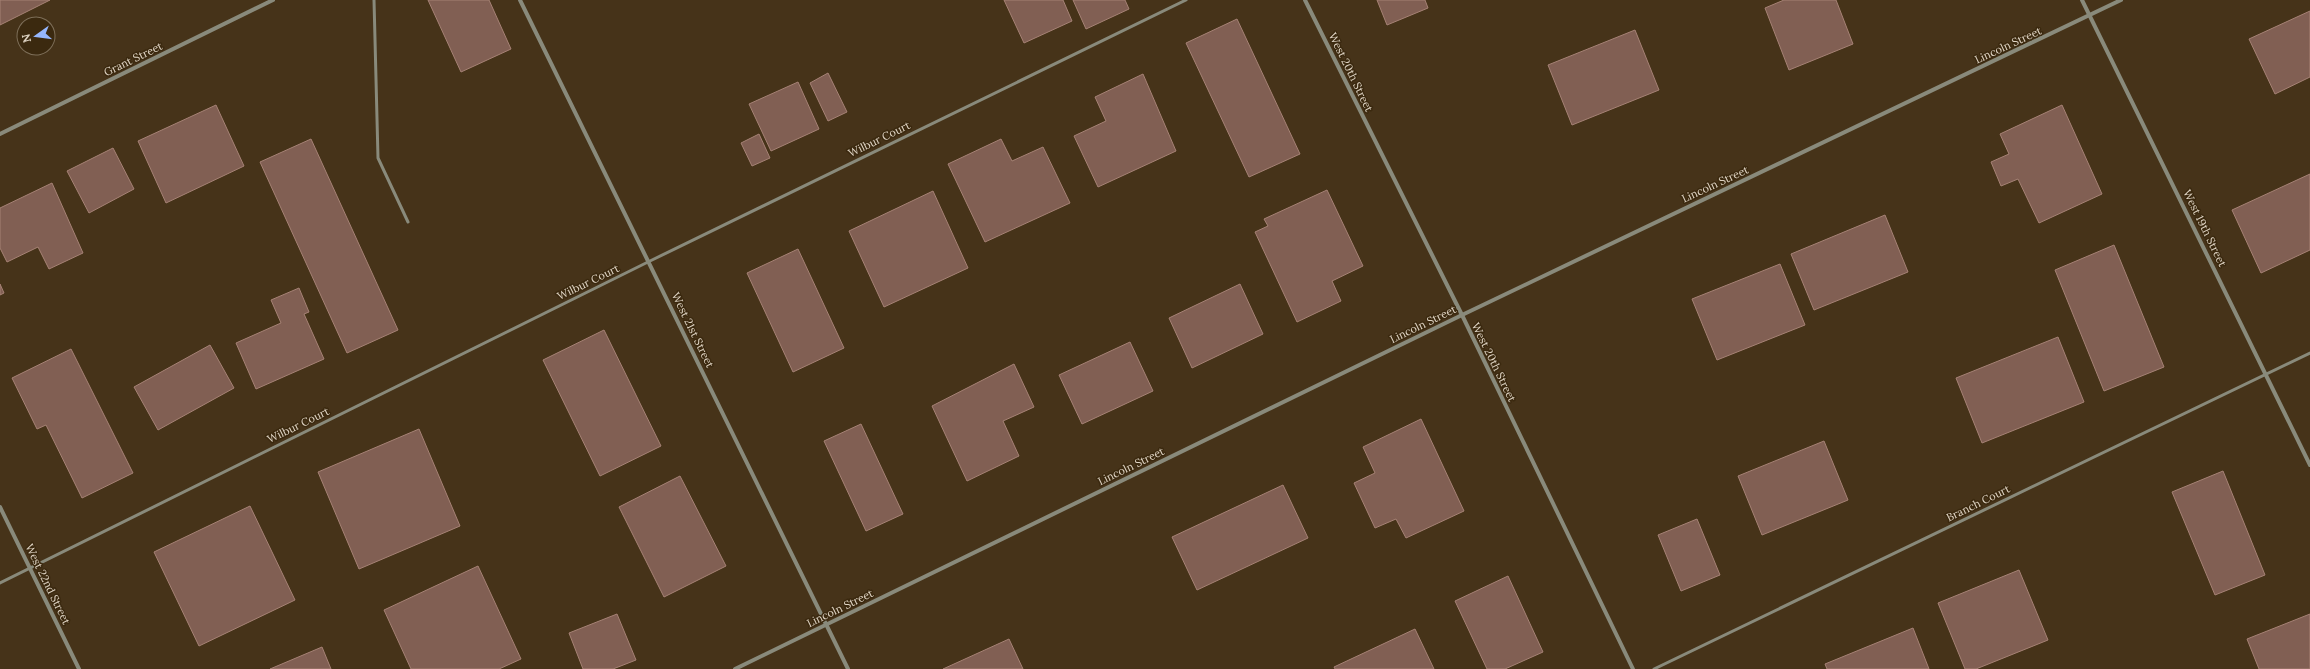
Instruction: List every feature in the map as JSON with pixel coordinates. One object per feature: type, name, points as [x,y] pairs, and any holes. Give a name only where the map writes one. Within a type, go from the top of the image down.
[{"type":"street","name":"Grant Street","points":[[0,134],[273,0]]},
{"type":"street","name":"West 21st Street","points":[[520,0],[650,261],[848,669]]},
{"type":"street","name":"West 20th Street","points":[[1305,0],[1462,315],[1633,669]]},
{"type":"street","name":"West 19th Street","points":[[2082,0],[2310,465]]},
{"type":"street","name":"Lincoln Street","points":[[735,669],[1462,315],[2121,0]]},
{"type":"street","name":"West 22nd Street","points":[[0,507],[79,669]]},
{"type":"lane","points":[[374,0],[378,158],[408,222]]},
{"type":"lane","name":"Wilbur Court","points":[[0,583],[650,261],[1186,0]]},
{"type":"lane","name":"Branch Court","points":[[1654,669],[2310,353]]},
{"type":"building","points":[[0,0],[50,0],[16,16],[0,25]]},
{"type":"building","points":[[428,0],[489,0],[511,49],[461,72]]},
{"type":"building","points":[[1004,0],[1063,0],[1072,21],[1024,43]]},
{"type":"building","points":[[1073,0],[1125,0],[1129,9],[1086,29]]},
{"type":"building","points":[[1377,0],[1425,0],[1428,8],[1387,25]]},
{"type":"building","points":[[1784,0],[1836,0],[1853,44],[1789,70],[1765,8]]},
{"type":"building","points":[[2310,11],[2310,77],[2275,94],[2249,39]]},
{"type":"building","points":[[1237,19],[1300,154],[1249,177],[1186,43]]},
{"type":"building","points":[[1635,30],[1659,90],[1572,125],[1548,65]]},
{"type":"building","points":[[828,73],[847,112],[828,121],[810,83]]},
{"type":"building","points":[[1143,74],[1176,151],[1098,187],[1074,136],[1106,121],[1095,97]]},
{"type":"building","points":[[798,82],[819,129],[771,151],[749,104]]},
{"type":"building","points":[[216,105],[244,166],[166,203],[138,141]]},
{"type":"building","points":[[2062,105],[2102,194],[2039,223],[2018,179],[2001,186],[1991,162],[2009,154],[2000,134]]},
{"type":"building","points":[[759,134],[770,158],[752,166],[741,143]]},
{"type":"building","points":[[311,139],[398,330],[347,353],[260,162]]},
{"type":"building","points":[[1001,139],[1012,161],[1043,147],[1070,203],[985,242],[948,164]]},
{"type":"building","points":[[113,148],[134,189],[89,213],[67,171]]},
{"type":"building","points":[[2310,174],[2310,250],[2261,273],[2232,210]]},
{"type":"building","points":[[52,183],[83,253],[49,269],[38,247],[7,262],[0,248],[0,208]]},
{"type":"building","points":[[1327,190],[1363,266],[1332,281],[1341,301],[1297,322],[1255,232],[1268,226],[1264,219]]},
{"type":"building","points":[[933,191],[968,268],[884,307],[849,231]]},
{"type":"building","points":[[1885,215],[1908,272],[1814,310],[1791,254]]},
{"type":"building","points":[[2114,245],[2164,367],[2104,391],[2055,270]]},
{"type":"building","points":[[798,249],[844,348],[793,372],[747,273]]},
{"type":"building","points":[[1780,264],[1805,325],[1717,360],[1692,299]]},
{"type":"building","points":[[0,284],[4,293],[0,295]]},
{"type":"building","points":[[1240,284],[1263,334],[1192,368],[1169,318]]},
{"type":"building","points":[[299,288],[309,312],[304,314],[324,359],[256,389],[236,343],[281,323],[271,300]]},
{"type":"building","points":[[604,330],[661,446],[600,476],[543,360]]},
{"type":"building","points":[[2058,337],[2084,402],[1982,443],[1956,378]]},
{"type":"building","points":[[1130,342],[1153,391],[1082,424],[1059,375]]},
{"type":"building","points":[[210,345],[234,388],[158,430],[134,387]]},
{"type":"building","points":[[71,349],[133,473],[82,498],[46,425],[37,429],[12,378]]},
{"type":"building","points":[[1014,364],[1034,407],[1003,421],[1019,456],[967,481],[932,406]]},
{"type":"building","points":[[1421,419],[1464,511],[1406,538],[1396,519],[1375,528],[1354,483],[1375,473],[1363,447]]},
{"type":"building","points":[[861,424],[903,514],[866,531],[824,441]]},
{"type":"building","points":[[419,429],[460,526],[359,569],[318,472]]},
{"type":"building","points":[[1824,441],[1848,500],[1762,535],[1738,476]]},
{"type":"building","points":[[2223,471],[2265,575],[2215,595],[2172,492]]},
{"type":"building","points":[[680,476],[726,566],[664,597],[619,507]]},
{"type":"building","points":[[1283,485],[1308,538],[1197,590],[1172,537]]},
{"type":"building","points":[[250,506],[295,600],[199,646],[154,552]]},
{"type":"building","points":[[1697,519],[1720,575],[1681,591],[1658,535]]},
{"type":"building","points":[[478,566],[521,659],[499,669],[411,669],[384,610]]},
{"type":"building","points":[[2019,570],[2048,640],[1976,669],[1965,669],[1938,603]]},
{"type":"building","points":[[1508,576],[1543,652],[1505,669],[1487,669],[1455,601]]},
{"type":"building","points":[[617,614],[636,660],[613,669],[583,669],[569,633]]},
{"type":"building","points":[[2310,614],[2310,669],[2259,669],[2247,639]]},
{"type":"building","points":[[1913,628],[1929,669],[1827,669],[1825,664]]},
{"type":"building","points":[[1415,629],[1434,669],[1335,669],[1334,667]]},
{"type":"building","points":[[1009,639],[1023,669],[943,669]]},
{"type":"building","points":[[322,647],[331,669],[270,669]]}]
